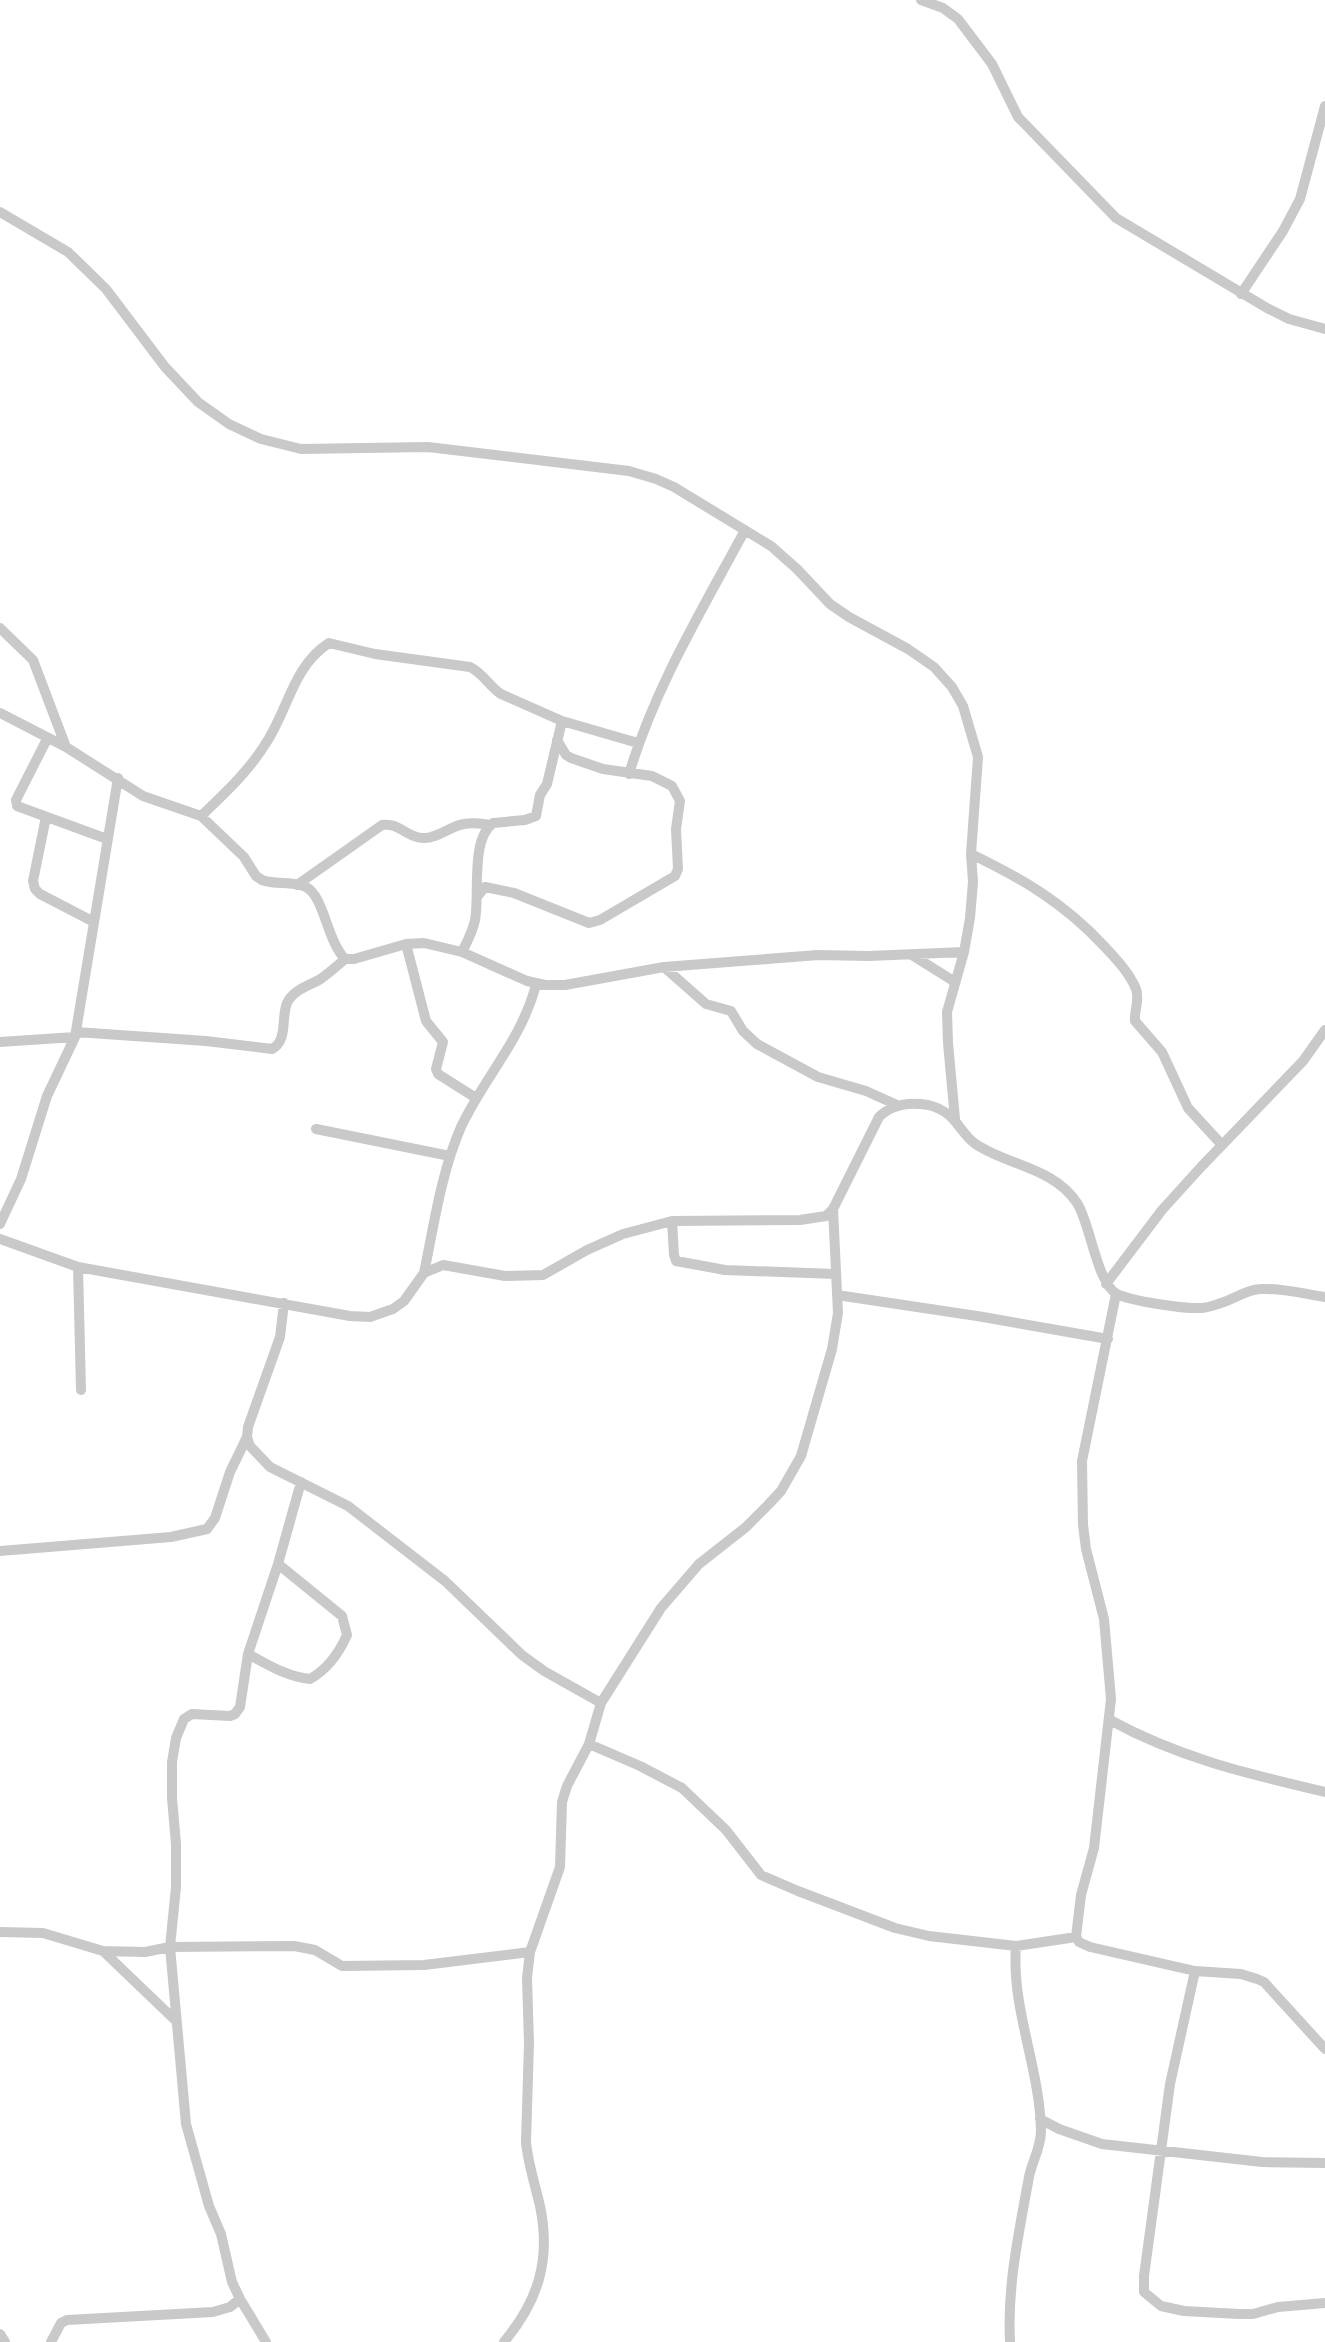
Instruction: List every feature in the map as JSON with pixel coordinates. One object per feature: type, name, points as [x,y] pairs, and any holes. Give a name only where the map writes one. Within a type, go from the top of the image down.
[{"type":"street","points":[[921,0],[943,8],[958,19],[992,64],[1018,117],[1116,218],[1289,320],[1325,329]]},
{"type":"street","points":[[1241,294],[1283,231],[1300,199],[1325,106]]},
{"type":"street","points":[[0,212],[68,252],[106,289],[165,368],[198,402],[229,424],[261,439],[301,449],[428,447],[629,471],[656,479],[674,487],[780,553],[830,604],[934,667],[952,687],[963,706],[978,757],[971,854],[972,882],[964,951],[947,1025],[955,1119]]},
{"type":"street","points":[[629,774],[638,743],[674,659],[745,530]]},
{"type":"street","points":[[0,628],[33,660],[66,747]]},
{"type":"street","points":[[201,816],[234,785],[266,744],[296,680],[315,654],[329,643],[402,659],[470,667],[477,670],[492,688],[501,694],[562,721],[638,743]]},
{"type":"street","points":[[0,713],[66,747],[143,796],[201,816],[244,857],[256,876],[267,882],[309,889],[317,897],[333,941],[345,959]]},
{"type":"street","points":[[297,885],[382,825],[390,824],[420,838],[429,838],[464,824],[491,825],[536,816],[540,795],[547,784],[562,721]]},
{"type":"street","points":[[47,739],[16,800],[17,806],[107,839]]},
{"type":"street","points":[[477,897],[485,887],[501,889],[589,923],[600,920],[672,879],[678,869],[676,830],[680,801],[676,791],[668,783],[652,776],[603,769],[571,758],[566,755],[557,740]]},
{"type":"street","points":[[0,1224],[21,1178],[47,1096],[75,1034],[118,778]]},
{"type":"street","points":[[46,817],[33,881],[35,889],[94,922]]},
{"type":"street","points":[[463,951],[475,922],[479,855],[486,831],[491,825]]},
{"type":"street","points":[[971,854],[1042,891],[1092,934],[1124,967],[1137,990],[1135,1021],[1162,1052],[1188,1108],[1223,1146]]},
{"type":"street","points":[[0,1042],[75,1034],[206,1041],[272,1049],[277,1047],[280,1041],[286,1005],[292,995],[320,979],[345,959],[354,959],[406,944],[424,943],[463,951],[536,985],[565,985],[664,967],[818,955],[912,955],[964,951]]},
{"type":"street","points":[[406,944],[426,1021],[443,1042],[436,1069],[438,1074],[476,1098]]},
{"type":"street","points":[[912,955],[955,982]]},
{"type":"street","points":[[664,967],[706,1004],[731,1011],[743,1031],[757,1044],[818,1077],[866,1091],[897,1105],[929,1105],[955,1119],[978,1146],[1053,1178],[1078,1205],[1106,1284],[1116,1294],[1196,1308],[1226,1302],[1252,1290],[1262,1289],[1325,1297]]},
{"type":"street","points":[[0,1239],[78,1267],[350,1316],[370,1317],[393,1309],[404,1301],[424,1273],[450,1156],[476,1098],[524,1022],[536,985]]},
{"type":"street","points":[[1106,1284],[1163,1210],[1303,1061],[1325,1030]]},
{"type":"street","points":[[424,1273],[443,1265],[505,1276],[543,1275],[587,1250],[623,1234],[671,1221],[800,1220],[826,1216],[833,1209],[879,1117],[897,1105]]},
{"type":"street","points":[[316,1129],[450,1156]]},
{"type":"street","points":[[504,2342],[520,2321],[535,2292],[544,2259],[545,2237],[540,2203],[528,2161],[525,2132],[529,2043],[527,1978],[530,1952],[560,1867],[562,1802],[567,1786],[589,1744],[601,1703],[640,1640],[679,1585],[699,1564],[759,1515],[781,1491],[808,1439],[832,1349],[838,1313],[833,1209]]},
{"type":"street","points":[[671,1221],[676,1261],[725,1269],[835,1274]]},
{"type":"street","points":[[78,1267],[81,1390]]},
{"type":"street","points":[[1116,1294],[1082,1461],[1086,1549],[1104,1619],[1110,1671],[1110,1720],[1094,1848],[1081,1895],[1076,1937],[1079,1942],[1090,1947],[1153,1959],[1195,1971],[1241,1974],[1264,1982],[1325,2049]]},
{"type":"street","points":[[837,1295],[1108,1339]]},
{"type":"street","points":[[0,1551],[171,1537],[207,1529],[215,1518],[230,1472],[247,1437],[248,1427],[280,1337],[284,1303]]},
{"type":"street","points":[[247,1437],[250,1446],[264,1461],[348,1506],[446,1581],[522,1655],[544,1671],[601,1703]]},
{"type":"street","points":[[266,2342],[240,2299],[228,2269],[221,2234],[206,2196],[186,2124],[170,1947],[176,1887],[172,1762],[176,1738],[184,1719],[192,1714],[235,1714],[240,1707],[248,1654],[278,1564],[301,1482]]},
{"type":"street","points":[[248,1654],[278,1670],[310,1679],[341,1650],[347,1634],[342,1616],[278,1564]]},
{"type":"street","points":[[1110,1720],[1144,1739],[1193,1758],[1325,1792]]},
{"type":"street","points":[[589,1744],[682,1788],[718,1822],[761,1875],[769,1880],[895,1928],[951,1939],[1016,1945],[1076,1937]]},
{"type":"street","points":[[0,1932],[43,1933],[103,1951],[145,1952],[170,1947],[294,1946],[315,1950],[342,1966],[424,1965],[530,1952]]},
{"type":"street","points":[[1010,2342],[1012,2271],[1030,2171],[1039,2146],[1040,2119],[1035,2076],[1017,1990],[1014,1968],[1016,1945]]},
{"type":"street","points":[[103,1951],[175,2020]]},
{"type":"street","points":[[1195,1971],[1170,2084],[1144,2292],[1161,2306],[1184,2311],[1252,2314],[1278,2307],[1325,2303]]},
{"type":"street","points":[[1040,2119],[1102,2144],[1262,2162],[1325,2163]]},
{"type":"street","points":[[51,2342],[61,2323],[67,2320],[213,2312],[230,2307],[240,2299]]},
{"type":"street","points":[[0,2334],[5,2342]]}]
